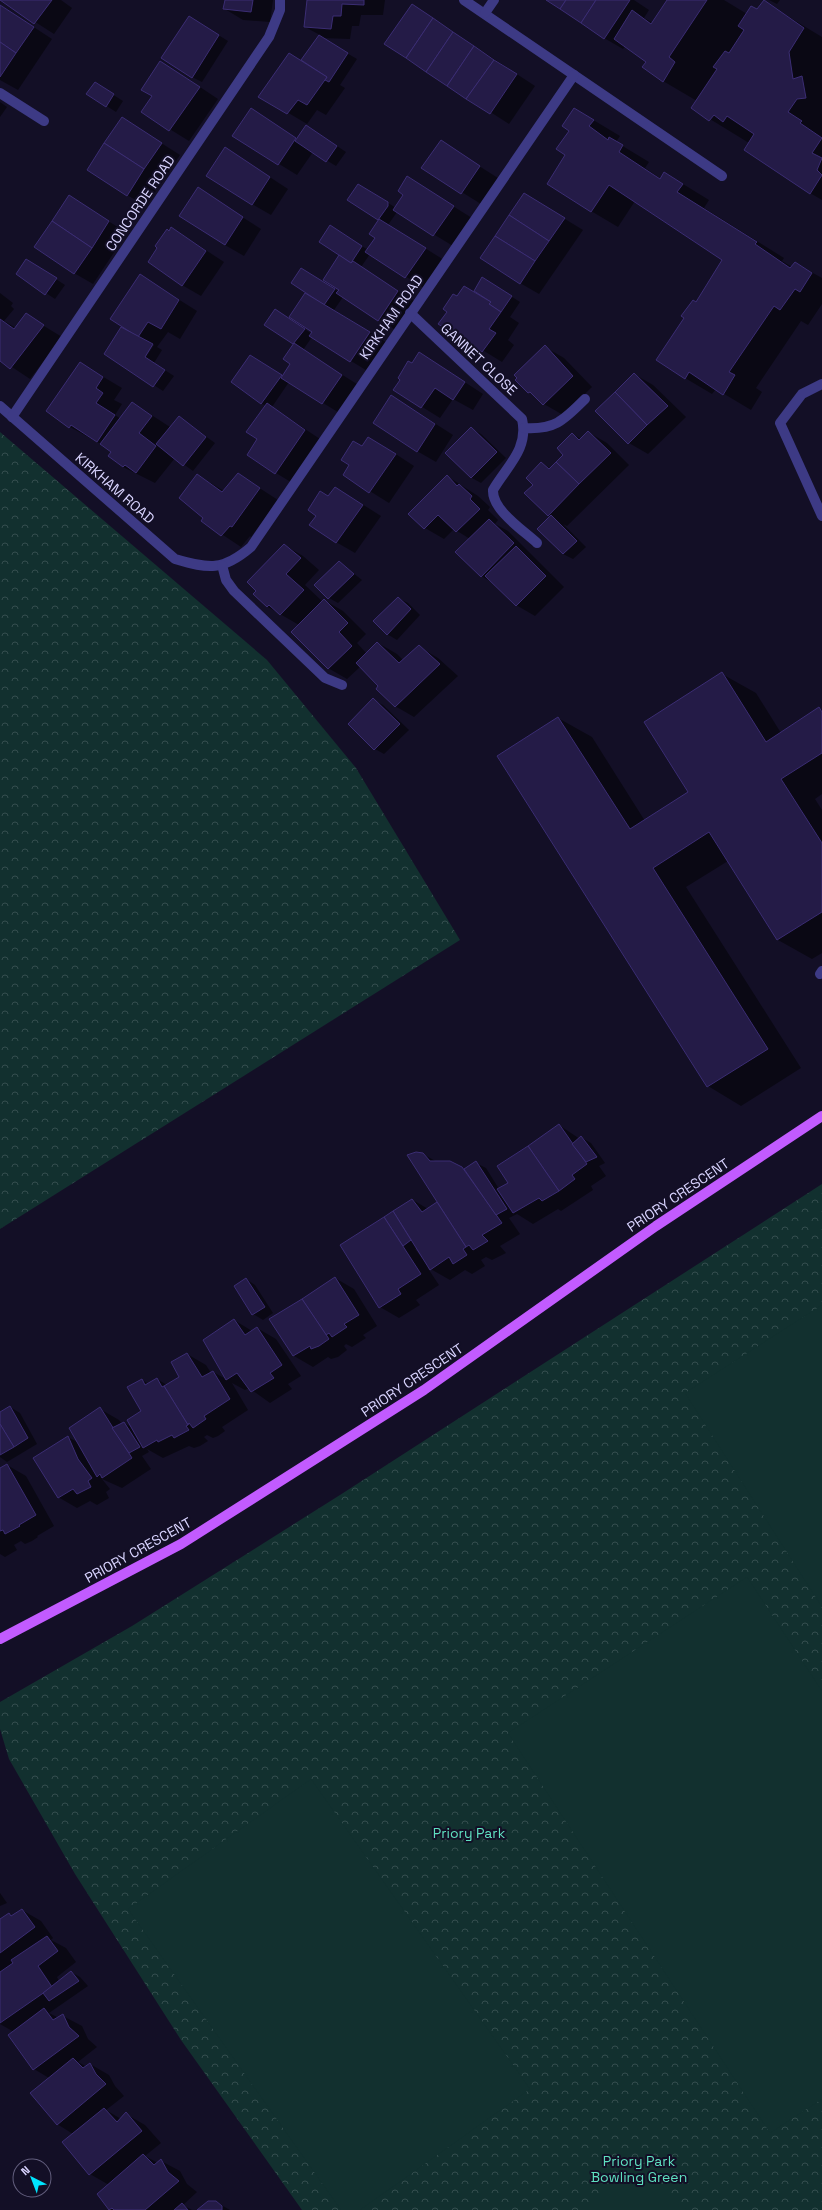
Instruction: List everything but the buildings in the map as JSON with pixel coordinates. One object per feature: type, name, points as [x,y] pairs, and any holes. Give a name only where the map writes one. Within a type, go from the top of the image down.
[{"type":"main road","name":"PRIORY CRESCENT","points":[[0,1639],[181,1544],[424,1390],[656,1226],[822,1116]]},
{"type":"street","name":"CONCORDE ROAD","points":[[12,417],[269,37],[280,10],[280,0]]},
{"type":"street","points":[[464,0],[722,176]]},
{"type":"street","points":[[485,13],[494,0]]},
{"type":"street","name":"KIRKHAM ROAD","points":[[0,406],[175,559],[196,565],[213,567],[235,561],[251,547],[574,75]]},
{"type":"street","points":[[0,93],[44,121]]},
{"type":"street","name":"GANNET CLOSE","points":[[410,314],[516,412],[522,419],[524,428]]},
{"type":"street","points":[[822,384],[802,394],[780,423],[822,516]]},
{"type":"street","points":[[537,543],[497,506],[493,498],[493,490],[521,449],[524,428],[540,429],[556,425],[585,400]]},
{"type":"street","points":[[222,565],[226,580],[234,591],[325,678],[342,685]]},
{"type":"green space","points":[[0,432],[267,660],[356,768],[460,940],[0,1229]]},
{"type":"green space","name":"Priory Park","points":[[822,1184],[822,2210],[302,2210],[181,2040],[75,1874],[9,1759],[0,1729],[0,1702],[132,1626],[340,1495]]},
{"type":"green space","points":[[822,1305],[822,1607],[685,1393]]},
{"type":"green space","points":[[747,1577],[822,1691],[822,2099],[770,2133],[508,1733]]},
{"type":"green space","points":[[311,1779],[530,2089],[360,2210],[341,2210],[128,1909]]},
{"type":"green space","name":"Priory Park Bowling Green","points":[[637,2159],[687,2210],[584,2210]]}]
